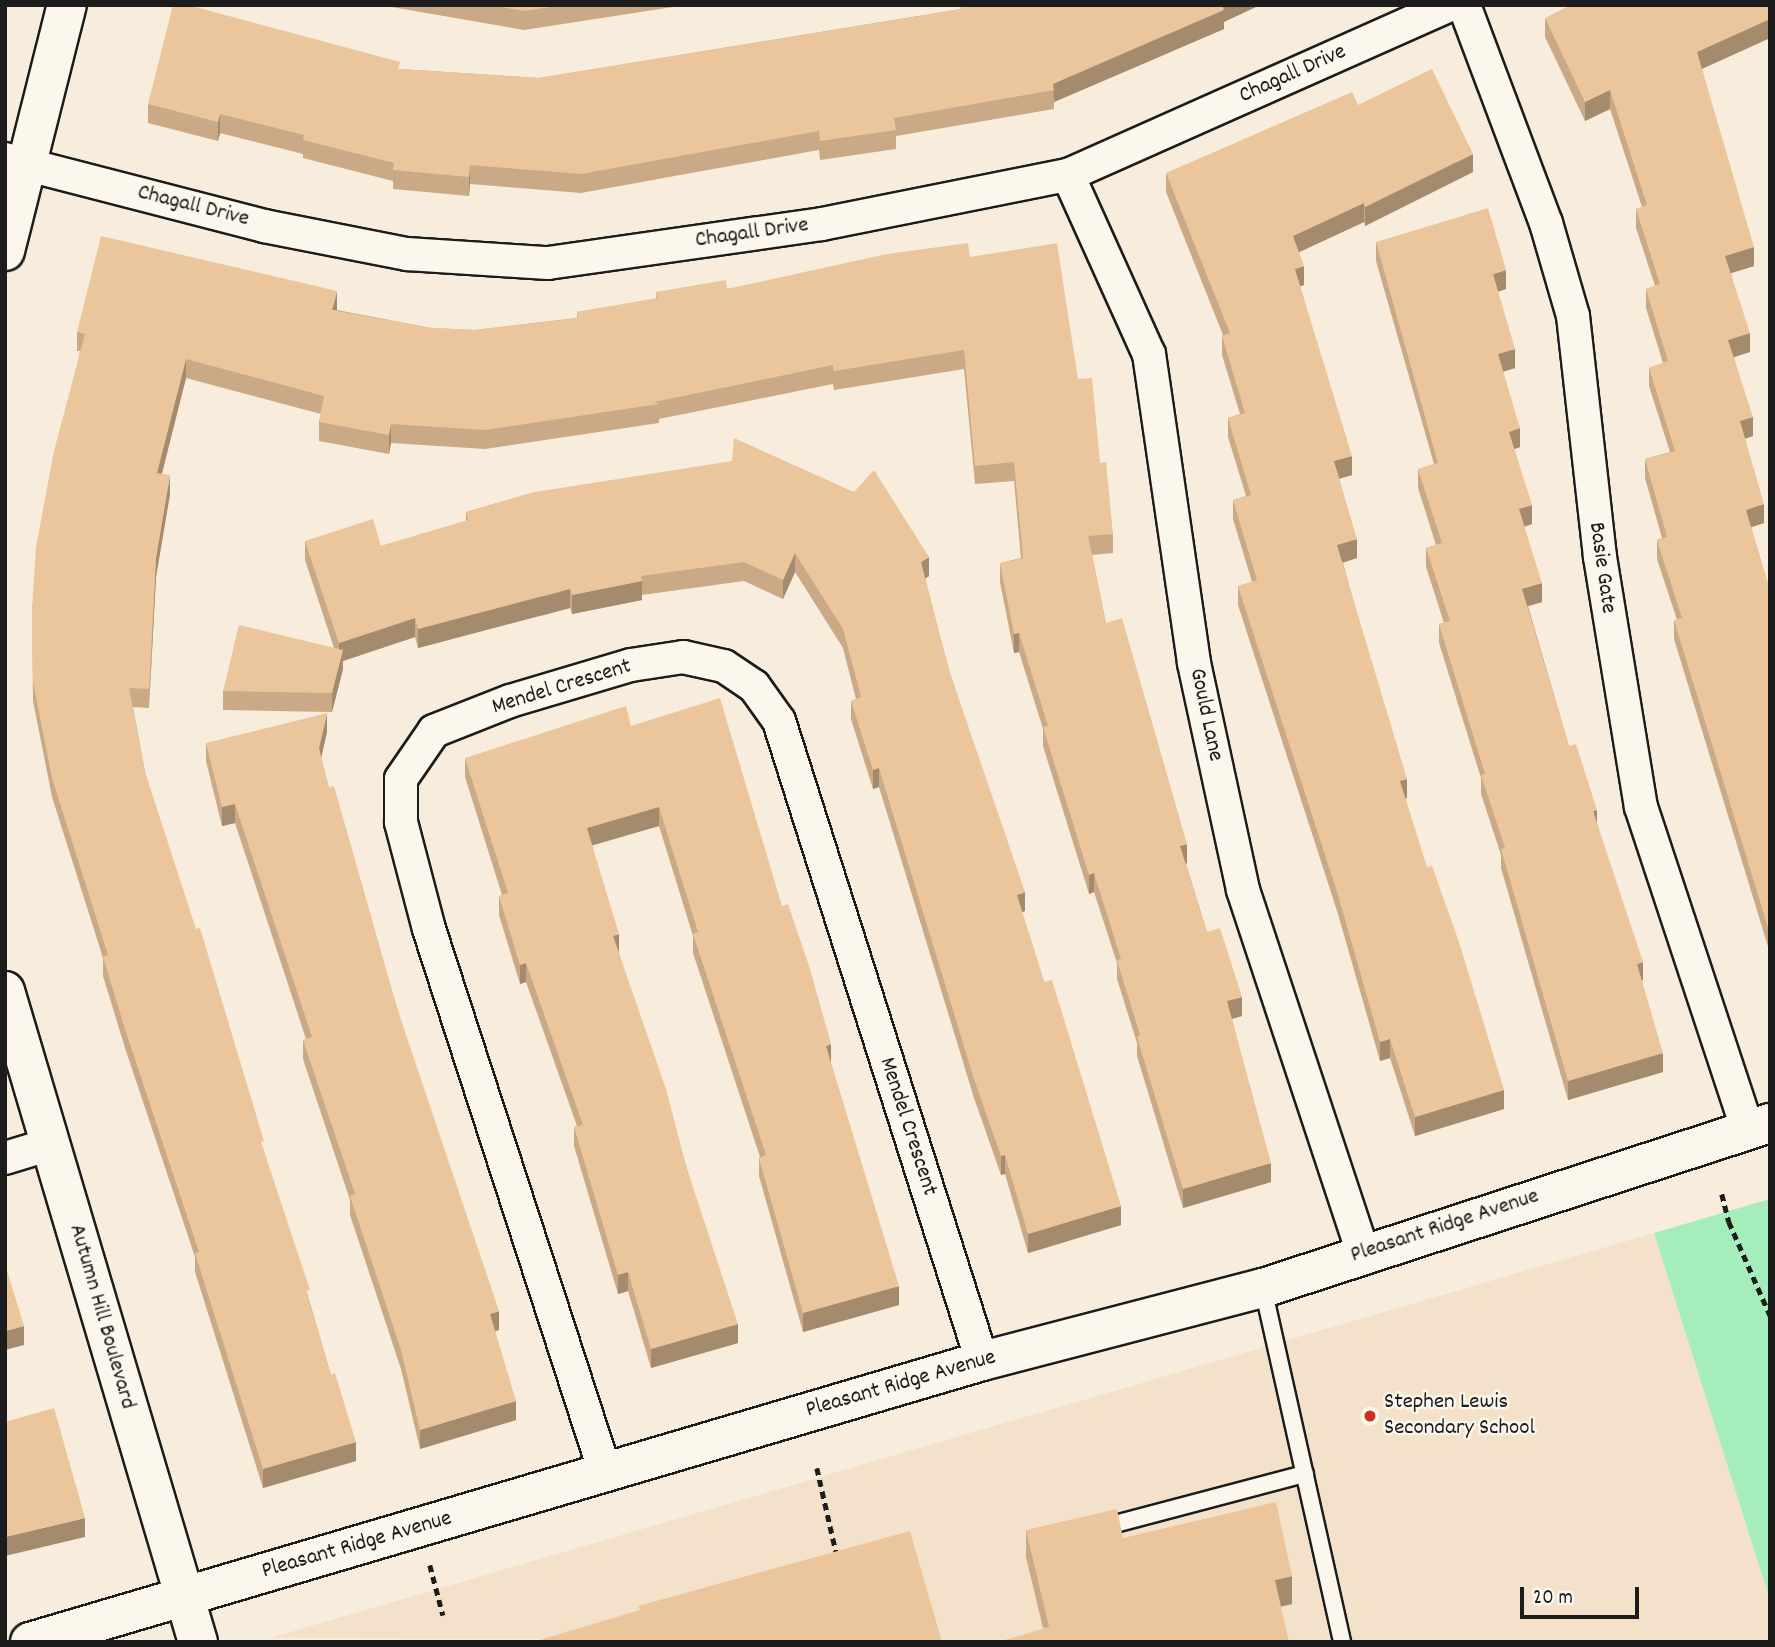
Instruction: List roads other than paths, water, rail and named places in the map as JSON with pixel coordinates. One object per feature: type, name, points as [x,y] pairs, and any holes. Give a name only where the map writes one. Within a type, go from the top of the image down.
[{"type":"street","points":[[5,251],[16,163],[67,5]]},
{"type":"street","name":"Chagall Drive","points":[[16,163],[264,226],[407,254],[548,263],[822,224],[1068,175],[1449,5]]},
{"type":"street","name":"Basie Gate","points":[[1464,5],[1546,223],[1573,316],[1586,458],[1612,647],[1642,807],[1759,1127]]},
{"type":"street","name":"Gould Lane","points":[[1068,175],[1149,354],[1194,663],[1243,890],[1363,1253]]},
{"type":"street","name":"Mendel Crescent","points":[[605,1472],[429,929],[401,822],[401,779],[434,731],[510,701],[631,665],[683,657],[724,666],[754,686],[779,721],[982,1361]]},
{"type":"street","name":"Autumn Hill Boulevard","points":[[5,991],[158,1513],[187,1595],[198,1642]]},
{"type":"street","name":"Pleasant Ridge Avenue","points":[[30,1642],[420,1530],[605,1472],[982,1361],[1263,1288],[1363,1253],[1759,1127]]},
{"type":"street","points":[[5,1158],[51,1144]]},
{"type":"lane","points":[[1263,1288],[1342,1642]]},
{"type":"lane","points":[[1080,1533],[1304,1474]]},
{"type":"place","name":"Stephen Lewis Secondary School","points":[[1370,1416]]}]
